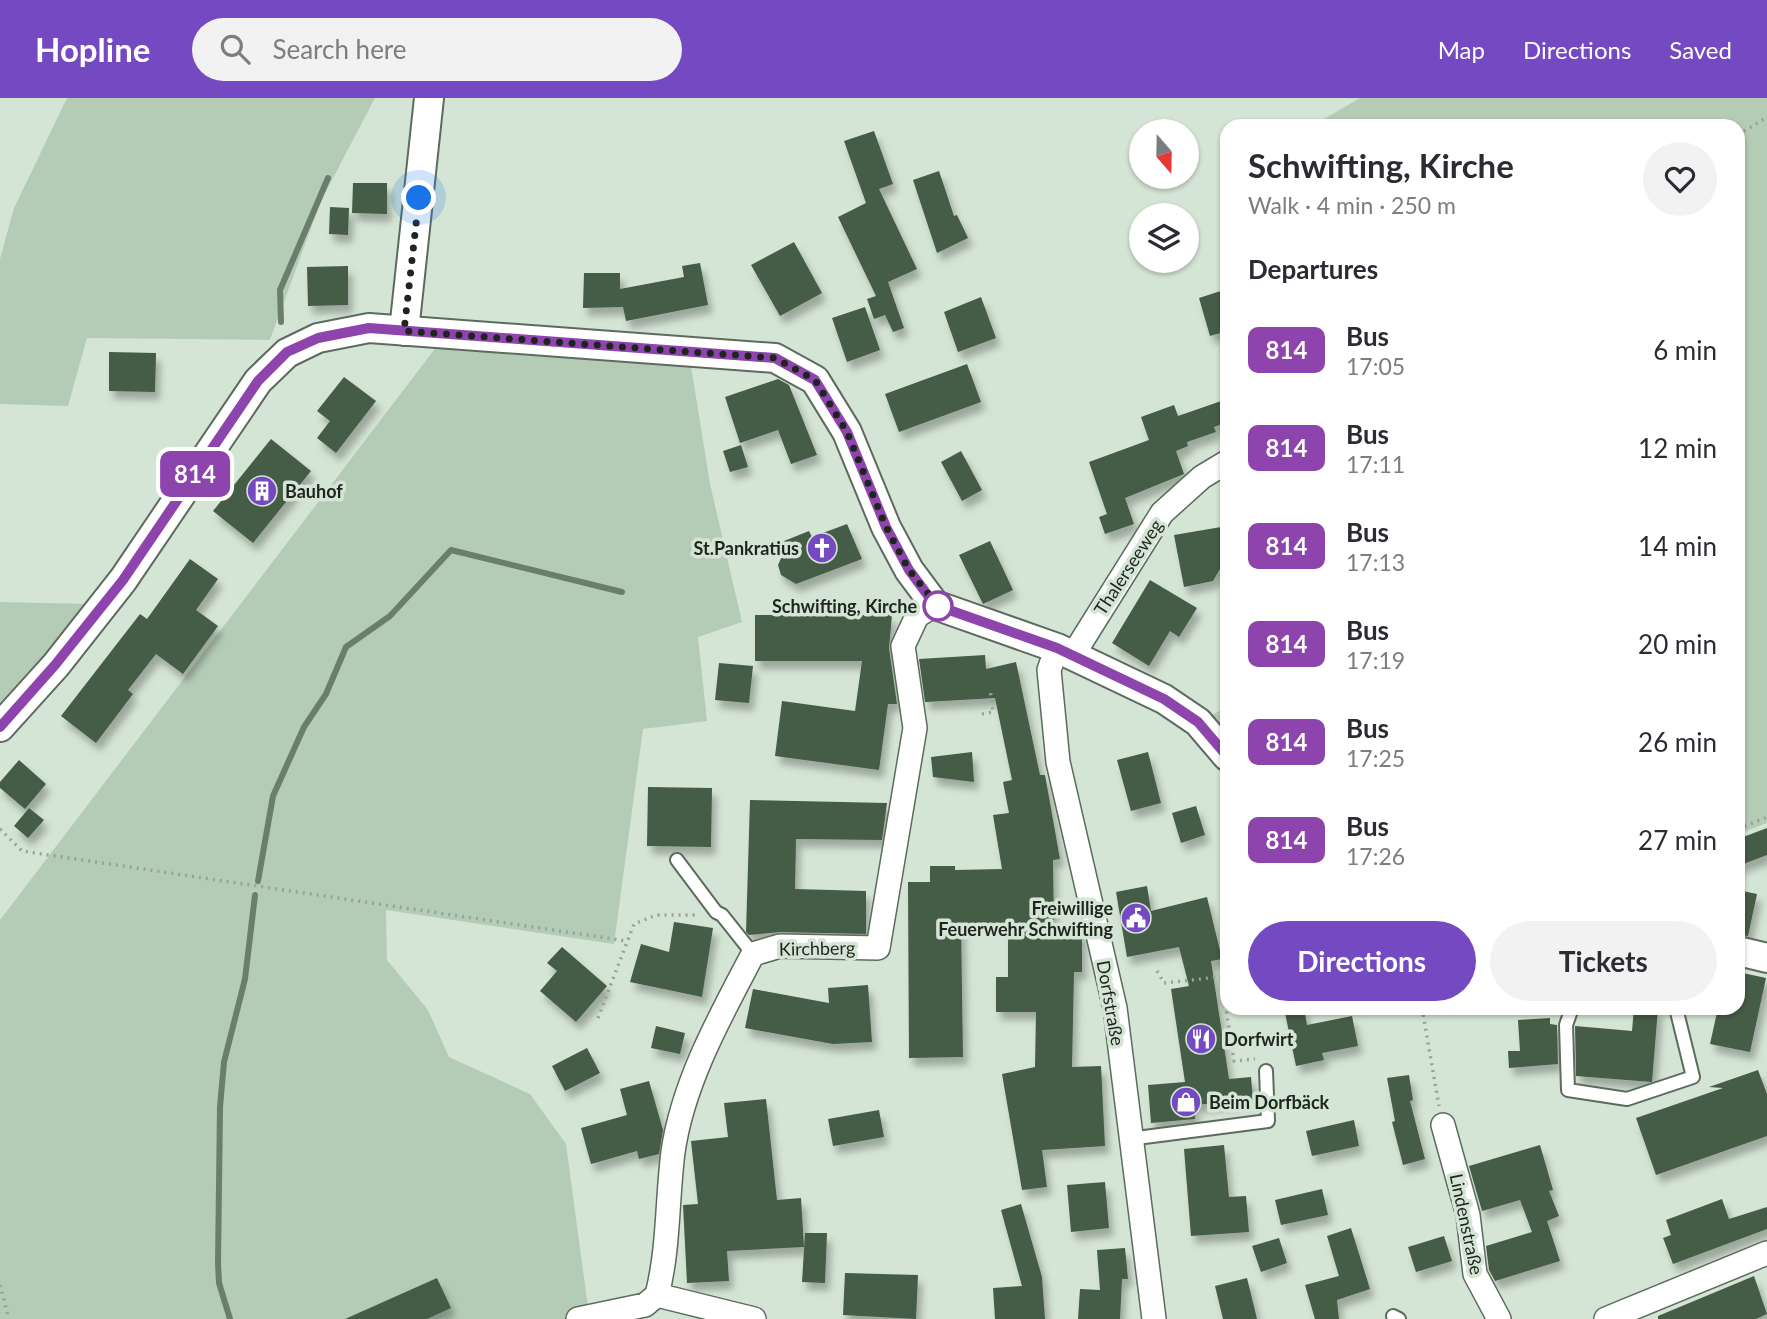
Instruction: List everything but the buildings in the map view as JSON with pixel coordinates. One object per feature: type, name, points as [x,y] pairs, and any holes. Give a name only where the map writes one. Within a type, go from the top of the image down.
[{"type":"street","points":[[404,331],[429,98]]},
{"type":"street","points":[[0,727],[55,665],[123,580],[258,381],[287,352],[318,338],[369,328],[775,358],[815,380],[847,432],[886,527],[903,559],[935,605],[1065,652],[1164,699],[1198,722],[1220,748]]},
{"type":"street","name":"Thalerseeweg","points":[[1065,652],[1163,513],[1202,477],[1220,466]]},
{"type":"street","name":"Kirchberg","points":[[657,1295],[663,1268],[673,1149],[685,1105],[698,1067],[754,954],[780,946],[878,948],[915,727],[903,646],[917,617],[935,605]]},
{"type":"street","name":"Dorfstraße","points":[[1065,652],[1049,670],[1059,762],[1115,1007],[1129,1139],[1142,1215],[1154,1319]]},
{"type":"street","points":[[1745,953],[1767,958]]},
{"type":"street","name":"Lindenstraße","points":[[1443,1125],[1468,1215],[1475,1274],[1500,1319]]},
{"type":"street","points":[[1606,1319],[1767,1253]]},
{"type":"street","points":[[578,1319],[645,1305],[657,1295],[754,1319]]},
{"type":"lane","points":[[677,860],[716,912],[722,915],[754,954]]},
{"type":"lane","points":[[1570,1015],[1566,1025],[1568,1090],[1627,1099],[1693,1077],[1678,1015]]},
{"type":"lane","points":[[1129,1139],[1268,1121],[1266,1071]]},
{"type":"path","points":[[1745,131],[1767,117]]},
{"type":"path","points":[[982,714],[993,712],[990,689]]},
{"type":"path","points":[[1745,826],[1767,817]]},
{"type":"path","points":[[0,830],[22,851],[627,942]]},
{"type":"path","points":[[598,1018],[634,924],[656,915],[722,915]]},
{"type":"path","points":[[1157,971],[1164,983],[1220,977]]},
{"type":"path","points":[[1227,1015],[1234,1061],[1264,1058],[1266,1071]]},
{"type":"path","points":[[1423,1015],[1443,1125]]},
{"type":"path","points":[[0,1284],[9,1319]]},
{"type":"green space","points":[[67,98],[375,98],[321,201],[270,340],[87,338],[68,406],[0,404],[0,259],[14,208]]},
{"type":"green space","points":[[1360,98],[1767,98],[1767,823],[1745,831],[1745,119],[1324,119]]},
{"type":"green space","points":[[437,346],[691,366],[710,484],[742,622],[698,637],[707,721],[643,729],[614,944],[386,910],[387,960],[428,1010],[449,1057],[530,1094],[566,1144],[589,1315],[578,1319],[0,1319],[0,920]]},
{"type":"green space","points":[[0,602],[89,604],[0,706]]},
{"type":"green space","points":[[1220,711],[1220,748],[1198,722]]},
{"type":"waterway","points":[[281,322],[280,290],[328,178]]},
{"type":"waterway","points":[[258,881],[273,796],[304,727],[326,694],[346,647],[390,616],[451,550],[622,592]]},
{"type":"waterway","points":[[230,1319],[219,1283],[218,1263],[220,1107],[224,1062],[245,979],[255,895]]},
{"type":"bus line","name":"814","points":[[0,727],[55,665],[123,580],[258,381],[287,352],[318,338],[369,328],[775,358],[815,380],[847,432],[886,527],[909,570],[935,605],[1057,648],[1164,699],[1198,722],[1220,748]]},
{"type":"place","name":"Bauhof","points":[[262,491]]},
{"type":"place","name":"St.Pankratius","points":[[822,548]]},
{"type":"place","name":"Schwifting, Kirche","points":[[938,606]]},
{"type":"place","name":"Freiwillige Feuerwehr Schwifting","points":[[1136,918]]},
{"type":"place","name":"Dorfwirt","points":[[1201,1039]]},
{"type":"place","name":"Beim Dorfbäck","points":[[1186,1102]]},
{"type":"route","points":[[419,198],[404,331],[775,358],[815,380],[847,432],[886,527],[909,570],[938,606]]}]
